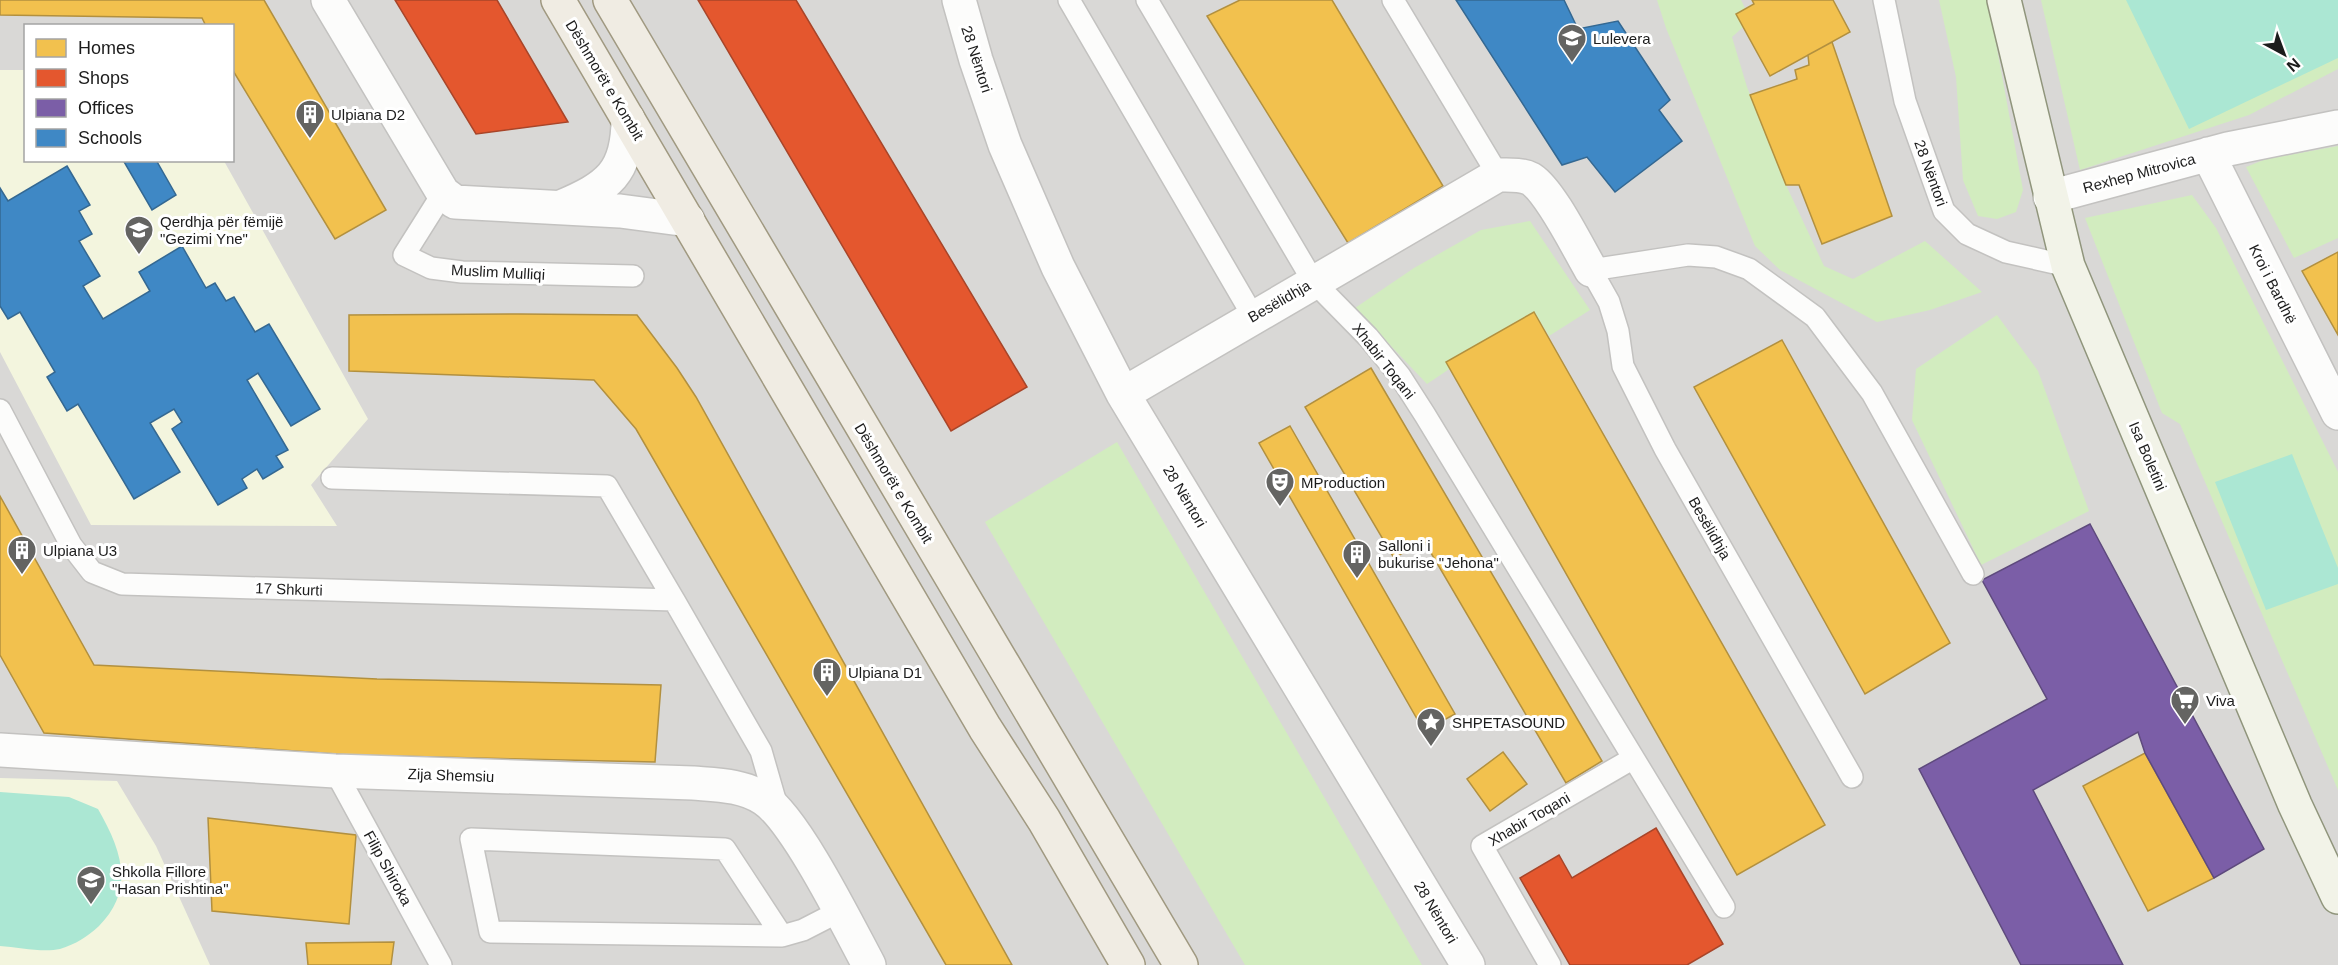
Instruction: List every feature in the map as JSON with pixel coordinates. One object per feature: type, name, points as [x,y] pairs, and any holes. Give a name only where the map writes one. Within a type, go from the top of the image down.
[{"type":"main road","name":"Dëshmorët e Kombit","points":[[558,0],[985,728],[1044,820],[1128,965]]},
{"type":"main road","name":"Dëshmorët e Kombit","points":[[610,0],[1181,965]]},
{"type":"street","points":[[328,0],[443,193],[455,202],[472,205],[561,207],[688,220]]},
{"type":"street","name":"28 Nëntori","points":[[958,0],[1005,145],[1058,267],[1123,394],[1468,965]]},
{"type":"street","name":"Isa Boletini","points":[[2004,0],[2068,266],[2295,804],[2338,897]]},
{"type":"street","points":[[561,207],[585,197],[614,175],[625,159],[628,119]]},
{"type":"street","name":"Rexhep Mitrovica","points":[[2050,196],[2218,152],[2338,127]]},
{"type":"street","name":"Kroi i Bardhë","points":[[2218,152],[2338,412]]},
{"type":"street","name":"Besëlidhja","points":[[1123,394],[1498,175],[1515,174],[1530,179],[1544,191],[1591,270]]},
{"type":"street","name":"Zija Shemsiu","points":[[0,750],[335,771],[705,784],[748,791],[766,800],[779,814],[840,911],[870,965]]},
{"type":"lane","points":[[1069,0],[1253,316]]},
{"type":"lane","name":"Xhabir Toqani","points":[[1147,0],[1313,281],[1368,337],[1400,376],[1724,907]]},
{"type":"lane","points":[[1393,0],[1498,175]]},
{"type":"lane","name":"28 Nëntori","points":[[1884,0],[1905,101],[1944,211],[1967,234],[1996,248],[2046,263],[2068,266]]},
{"type":"lane","name":"Muslim Mulliqi","points":[[443,193],[404,255],[431,268],[462,272],[633,276]]},
{"type":"lane","points":[[1591,270],[1688,255],[1716,257],[1749,269],[1815,316],[1872,393],[1973,573]]},
{"type":"lane","name":"Besëlidhja","points":[[1591,270],[1609,302],[1618,331],[1623,366],[1665,449],[1852,777]]},
{"type":"lane","name":"17 Shkurti","points":[[0,411],[71,545],[92,572],[106,580],[134,585],[674,600]]},
{"type":"lane","points":[[332,478],[607,486],[761,751],[779,814]]},
{"type":"lane","name":"Xhabir Toqani","points":[[1550,965],[1482,846],[1632,759]]},
{"type":"lane","name":"Filip Shiroka","points":[[335,771],[441,965]]},
{"type":"lane","points":[[782,936],[724,849],[471,839],[490,932],[782,936],[802,930],[840,911]]},
{"type":"shaded area","points":[[0,0],[2338,0],[2338,965],[0,965]]},
{"type":"shaded area","name":"Qerdhja për fëmijë \"Gezimi Yne\"","points":[[0,70],[24,70],[24,162],[225,162],[368,419],[311,485],[337,526],[91,525],[0,352]]},
{"type":"shaded area","name":"Shkolla Fillore \"Hasan Prishtina\"","points":[[0,778],[117,781],[156,846],[210,965],[0,965]]},
{"type":"green space","points":[[1657,0],[1741,0],[1751,20],[1732,37],[1747,87],[1786,185],[1824,266],[1853,279],[1925,241],[1982,292],[1930,310],[1877,322],[1780,270],[1755,246],[1666,28]]},
{"type":"green space","points":[[1939,0],[1988,0],[2023,190],[2016,212],[1997,219],[1978,216],[1963,180],[1956,77]]},
{"type":"green space","points":[[2041,0],[2338,0],[2338,69],[2249,115],[2080,170]]},
{"type":"green space","points":[[2126,0],[2338,0],[2338,58],[2189,129]]},
{"type":"green space","points":[[2338,146],[2338,238],[2294,258],[2246,167],[2266,159]]},
{"type":"green space","points":[[2192,195],[2216,228],[2338,472],[2338,790],[2180,424],[2162,413],[2085,218]]},
{"type":"green space","points":[[1530,221],[1590,310],[1549,336],[1534,312],[1427,384],[1355,308],[1414,268],[1481,230]]},
{"type":"green space","points":[[1997,315],[2038,371],[2089,511],[1981,565],[1912,420],[1916,369]]},
{"type":"green space","points":[[1117,442],[1422,965],[1245,965],[985,522]]},
{"type":"green space","points":[[2292,454],[2338,568],[2338,584],[2266,610],[2215,482]]},
{"type":"green space","points":[[0,792],[69,797],[98,809],[118,854],[121,883],[118,898],[111,912],[86,937],[53,950],[0,946]]},
{"type":"building: Homes","name":"Ulpiana D2","points":[[0,0],[264,0],[386,210],[335,239],[234,72],[234,24],[205,24],[202,18],[0,15]]},
{"type":"building: Homes","points":[[1240,0],[1332,0],[1443,186],[1348,243],[1207,16]]},
{"type":"building: Homes","points":[[1752,0],[1833,0],[1850,32],[1770,76],[1736,14],[1754,4]]},
{"type":"building: Homes","points":[[1832,42],[1892,216],[1822,244],[1799,185],[1786,185],[1750,95],[1797,79],[1795,70],[1809,65],[1808,55]]},
{"type":"building: Homes","points":[[2338,252],[2338,335],[2302,271]]},
{"type":"building: Homes","points":[[1534,312],[1825,825],[1737,875],[1446,362]]},
{"type":"building: Homes","name":"Ulpiana D1","points":[[349,315],[637,315],[696,397],[1012,965],[946,965],[636,429],[594,380],[349,371]]},
{"type":"building: Homes","points":[[1782,340],[1950,643],[1865,694],[1694,387]]},
{"type":"building: Homes","points":[[1371,368],[1602,761],[1566,783],[1424,541],[1394,558],[1305,407]]},
{"type":"building: Homes","name":"Salloni i bukurise \"Jehona\"","points":[[1290,426],[1455,714],[1424,731],[1259,443]]},
{"type":"building: Homes","name":"Ulpiana U3","points":[[0,496],[94,665],[377,679],[661,685],[655,762],[350,755],[44,733],[0,655]]},
{"type":"building: Homes","points":[[1503,752],[1527,784],[1490,811],[1467,779]]},
{"type":"building: Homes","points":[[2145,753],[2214,878],[2148,911],[2083,786]]},
{"type":"building: Homes","points":[[208,818],[356,835],[349,924],[212,911]]},
{"type":"building: Homes","points":[[394,942],[391,965],[308,965],[306,943]]},
{"type":"building: Shops","points":[[395,0],[497,0],[568,122],[476,134]]},
{"type":"building: Shops","points":[[698,0],[796,0],[1027,387],[951,431]]},
{"type":"building: Shops","points":[[1656,828],[1723,944],[1687,965],[1570,965],[1520,878],[1559,855],[1572,878]]},
{"type":"building: Offices","points":[[2090,524],[2264,849],[2214,878],[2145,753],[2138,732],[2033,790],[2123,965],[2021,965],[1919,769],[2047,699],[1982,580]]},
{"type":"building: Schools","name":"Lulevera","points":[[1456,0],[1564,0],[1578,29],[1618,21],[1670,100],[1659,110],[1682,141],[1615,192],[1587,157],[1562,165]]},
{"type":"building: Schools","points":[[124,162],[157,162],[176,195],[152,210]]},
{"type":"building: Schools","points":[[67,166],[90,205],[79,211],[92,234],[79,241],[100,276],[83,286],[103,319],[150,291],[139,272],[182,246],[206,288],[215,283],[226,301],[234,297],[255,332],[269,324],[320,409],[291,426],[258,373],[247,380],[288,450],[276,456],[283,467],[263,479],[257,469],[242,479],[247,488],[218,505],[172,429],[182,422],[174,409],[150,423],[180,472],[134,499],[78,404],[67,411],[47,377],[55,372],[20,312],[8,319],[0,306],[0,188],[8,201]]},
{"type":"place","name":"Lulevera","points":[[1572,64]]},
{"type":"place","name":"Ulpiana D2","points":[[310,140]]},
{"type":"place","name":"Qerdhja për fëmijë \"Gezimi Yne\"","points":[[139,256]]},
{"type":"place","name":"MProduction","points":[[1280,508]]},
{"type":"place","name":"Ulpiana U3","points":[[22,576]]},
{"type":"place","name":"Salloni i bukurise \"Jehona\"","points":[[1357,580]]},
{"type":"place","name":"Ulpiana D1","points":[[827,698]]},
{"type":"place","name":"Viva","points":[[2185,726]]},
{"type":"place","name":"SHPETASOUND","points":[[1431,748]]},
{"type":"place","name":"Shkolla Fillore \"Hasan Prishtina\"","points":[[91,906]]}]
